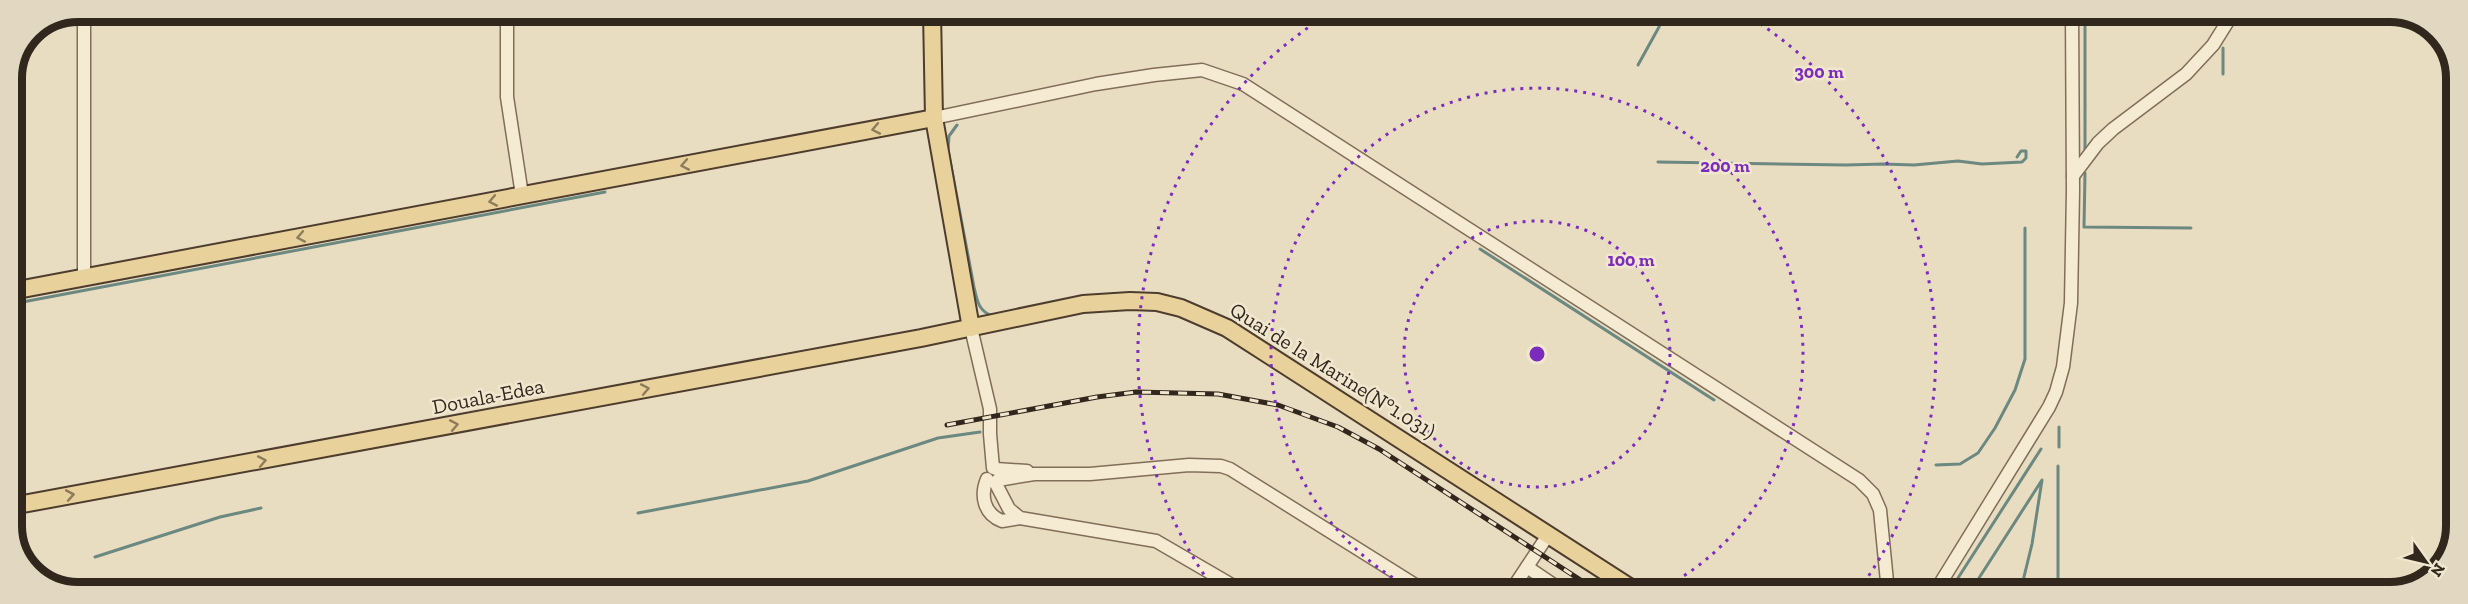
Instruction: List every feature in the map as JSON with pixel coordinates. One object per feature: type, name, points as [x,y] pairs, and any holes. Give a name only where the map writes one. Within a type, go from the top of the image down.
[{"type":"main road","points":[[932,22],[934,118],[972,328]]},
{"type":"main road","points":[[22,289],[934,118]]},
{"type":"main road","name":"Quai de la Marine(N°1.031)","points":[[972,328],[1101,302],[1157,302],[1181,308],[1227,328],[1264,351],[1621,582]]},
{"type":"main road","name":"Douala-Edea","points":[[23,504],[972,328]]},
{"type":"street","points":[[84,22],[84,278]]},
{"type":"street","points":[[507,22],[507,97],[522,195]]},
{"type":"street","points":[[1941,582],[2056,392],[2063,367],[2071,303],[2072,22]]},
{"type":"street","points":[[2073,176],[2098,143],[2113,129],[2193,66],[2213,45],[2227,22]]},
{"type":"street","points":[[934,118],[1096,84],[1202,70],[1243,84],[1859,480],[1873,494],[1880,510],[1887,582]]},
{"type":"street","points":[[972,328],[990,409],[994,476],[1009,509],[1020,518]]},
{"type":"street","points":[[994,476],[1090,474],[1190,465],[1221,466],[1230,469],[1411,582]]},
{"type":"street","points":[[994,476],[983,497],[989,512],[1002,521],[1020,518],[1156,541],[1227,582]]},
{"type":"street","points":[[1517,582],[1548,535]]},
{"type":"street","points":[[1527,567],[1550,582]]},
{"type":"waterway","points":[[1638,65],[1661,22]]},
{"type":"waterway","points":[[2085,22],[2085,152]]},
{"type":"waterway","points":[[2223,48],[2223,74]]},
{"type":"waterway","points":[[957,125],[949,136],[948,150],[976,297],[982,309],[993,316]]},
{"type":"waterway","points":[[1658,162],[1914,165],[1958,161],[1982,164],[2022,162],[2026,158],[2026,151],[2021,151],[2017,157]]},
{"type":"waterway","points":[[2085,173],[2084,227],[2191,228]]},
{"type":"waterway","points":[[22,302],[605,192]]},
{"type":"waterway","points":[[1936,465],[1960,464],[1978,453],[1995,428],[2015,390],[2025,359],[2025,228]]},
{"type":"waterway","points":[[1480,249],[1714,400]]},
{"type":"waterway","points":[[2059,427],[2059,447]]},
{"type":"waterway","points":[[638,513],[808,481],[938,438],[980,432]]},
{"type":"waterway","points":[[1955,582],[2041,449]]},
{"type":"waterway","points":[[2058,466],[2058,582]]},
{"type":"waterway","points":[[1976,582],[2042,480],[2032,544],[2023,582]]},
{"type":"waterway","points":[[95,557],[220,517],[261,508]]},
{"type":"railway","points":[[947,425],[1136,392],[1218,394],[1278,405],[1338,427],[1379,449],[1584,582]]}]
